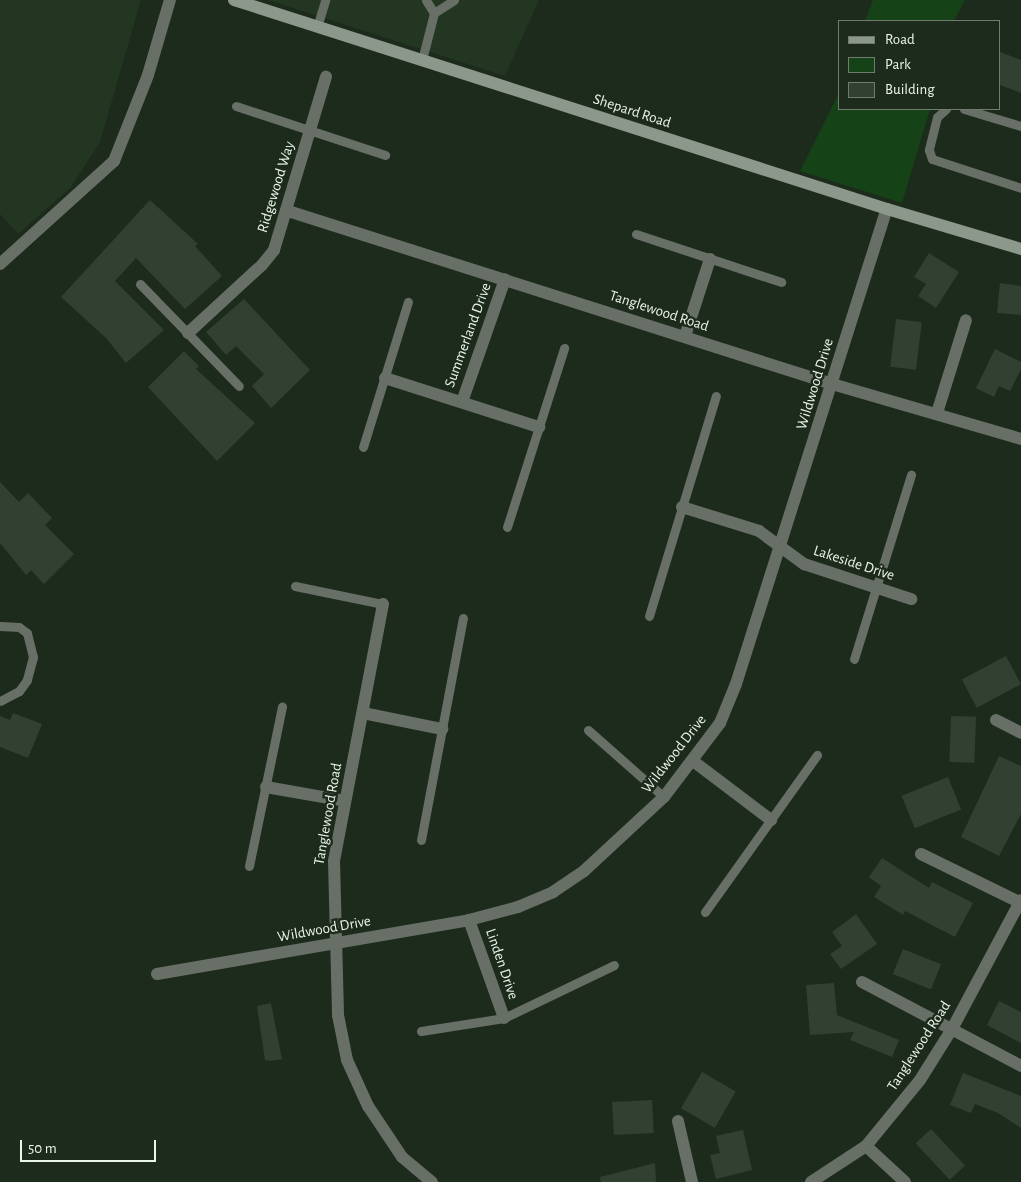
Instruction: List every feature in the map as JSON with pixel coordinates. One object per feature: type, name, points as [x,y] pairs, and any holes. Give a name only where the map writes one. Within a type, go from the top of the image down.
[{"type":"street","points":[[0,264],[114,161],[148,75],[170,0]]},
{"type":"street","name":"Shepard Road","points":[[234,0],[886,210],[1021,249]]},
{"type":"street","name":"Ridgewood Way","points":[[188,334],[262,265],[274,250],[288,211],[326,76]]},
{"type":"street","name":"Wildwood Drive","points":[[157,974],[469,920],[518,907],[553,892],[584,871],[664,797],[720,723],[736,684],[781,548],[886,210]]},
{"type":"street","name":"Tanglewood Road","points":[[288,211],[505,278],[832,384],[1021,439]]},
{"type":"street","points":[[686,336],[710,259]]},
{"type":"street","name":"Summerland Drive","points":[[462,402],[505,278]]},
{"type":"street","points":[[937,413],[966,320]]},
{"type":"street","name":"Summerland Drive","points":[[384,378],[539,427]]},
{"type":"street","name":"Lakeside Drive","points":[[682,508],[760,531],[804,564],[911,599]]},
{"type":"street","name":"Tanglewood Road","points":[[383,604],[334,861],[338,1015],[347,1060],[368,1106],[402,1157],[432,1182]]},
{"type":"street","points":[[363,713],[442,729]]},
{"type":"street","points":[[996,720],[1021,733]]},
{"type":"street","points":[[693,761],[771,820]]},
{"type":"street","points":[[266,787],[345,801]]},
{"type":"street","points":[[922,854],[1021,902]]},
{"type":"street","name":"Tanglewood Road","points":[[811,1182],[866,1146],[920,1080],[952,1029],[1021,902]]},
{"type":"street","name":"Linden Drive","points":[[469,920],[504,1018]]},
{"type":"street","points":[[862,982],[1021,1066]]},
{"type":"street","points":[[678,1121],[692,1182]]},
{"type":"street","points":[[866,1146],[905,1182]]},
{"type":"lane","points":[[317,27],[324,0]]},
{"type":"lane","points":[[426,0],[434,13]]},
{"type":"lane","points":[[422,60],[434,13],[454,0]]},
{"type":"lane","points":[[236,106],[385,155]]},
{"type":"lane","points":[[945,110],[937,117],[929,150],[932,158],[1021,188]]},
{"type":"lane","points":[[967,110],[1021,126]]},
{"type":"lane","points":[[636,234],[781,282]]},
{"type":"lane","points":[[140,284],[239,386]]},
{"type":"lane","points":[[363,447],[408,302]]},
{"type":"lane","points":[[507,527],[564,348]]},
{"type":"lane","points":[[649,616],[716,396]]},
{"type":"lane","points":[[854,659],[911,476]]},
{"type":"lane","points":[[295,586],[383,604]]},
{"type":"lane","points":[[421,840],[463,618]]},
{"type":"lane","points":[[0,626],[19,627],[27,633],[33,657],[27,680],[19,691],[0,701]]},
{"type":"lane","points":[[249,866],[282,706]]},
{"type":"lane","points":[[588,730],[664,797]]},
{"type":"lane","points":[[706,912],[817,755]]},
{"type":"lane","points":[[421,1031],[504,1018],[614,965]]},
{"type":"shaded area","points":[[0,0],[141,0],[100,142],[71,187],[18,234],[0,214]]},
{"type":"shaded area","points":[[268,0],[539,0],[505,76]]},
{"type":"green space","points":[[873,0],[965,0],[955,20],[865,20]]},
{"type":"green space","points":[[838,95],[838,110],[930,110],[902,203],[800,171]]},
{"type":"building","points":[[1001,52],[1021,60],[1021,93],[1001,85]]},
{"type":"building","points":[[150,200],[198,244],[195,246],[222,276],[185,309],[136,258],[115,281],[164,330],[126,363],[106,338],[61,297]]},
{"type":"building","points":[[929,253],[959,272],[936,308],[918,296],[926,284],[914,277]]},
{"type":"building","points":[[1000,283],[1021,286],[1021,315],[997,313]]},
{"type":"building","points":[[244,299],[310,370],[271,408],[252,386],[264,374],[236,346],[226,355],[206,332]]},
{"type":"building","points":[[896,319],[922,322],[916,370],[890,367]]},
{"type":"building","points":[[995,349],[1021,362],[1021,369],[1010,391],[999,386],[994,397],[976,388]]},
{"type":"building","points":[[184,351],[199,366],[196,369],[255,423],[217,461],[148,387]]},
{"type":"building","points":[[0,482],[19,502],[28,493],[52,518],[45,525],[74,554],[44,584],[31,570],[26,575],[0,543]]},
{"type":"building","points":[[1006,656],[1021,684],[977,708],[962,679]]},
{"type":"building","points":[[13,713],[42,724],[28,758],[0,747],[0,716],[10,720]]},
{"type":"building","points":[[951,716],[976,717],[974,763],[949,762]]},
{"type":"building","points":[[999,756],[1021,766],[1021,814],[999,856],[961,837]]},
{"type":"building","points":[[948,777],[961,809],[915,828],[902,796]]},
{"type":"building","points":[[882,858],[929,888],[932,882],[973,903],[955,937],[905,911],[903,915],[874,897],[881,886],[869,877]]},
{"type":"building","points":[[856,914],[877,944],[841,969],[830,954],[842,946],[832,932]]},
{"type":"building","points":[[903,949],[941,964],[931,989],[893,974]]},
{"type":"building","points":[[834,983],[837,1015],[899,1040],[892,1057],[850,1040],[854,1032],[810,1035],[806,985]]},
{"type":"building","points":[[999,1001],[1021,1012],[1021,1043],[987,1025]]},
{"type":"building","points":[[271,1003],[282,1059],[271,1061],[265,1060],[257,1006]]},
{"type":"building","points":[[702,1072],[736,1092],[715,1128],[681,1108]]},
{"type":"building","points":[[963,1073],[1021,1096],[1021,1128],[998,1113],[975,1104],[971,1113],[950,1105]]},
{"type":"building","points":[[652,1100],[654,1133],[614,1135],[612,1102]]},
{"type":"building","points":[[931,1129],[965,1166],[950,1180],[916,1143]]},
{"type":"building","points":[[743,1130],[752,1170],[716,1179],[710,1155],[720,1153],[716,1136]]},
{"type":"building","points":[[655,1163],[656,1182],[601,1182],[600,1177]]}]
